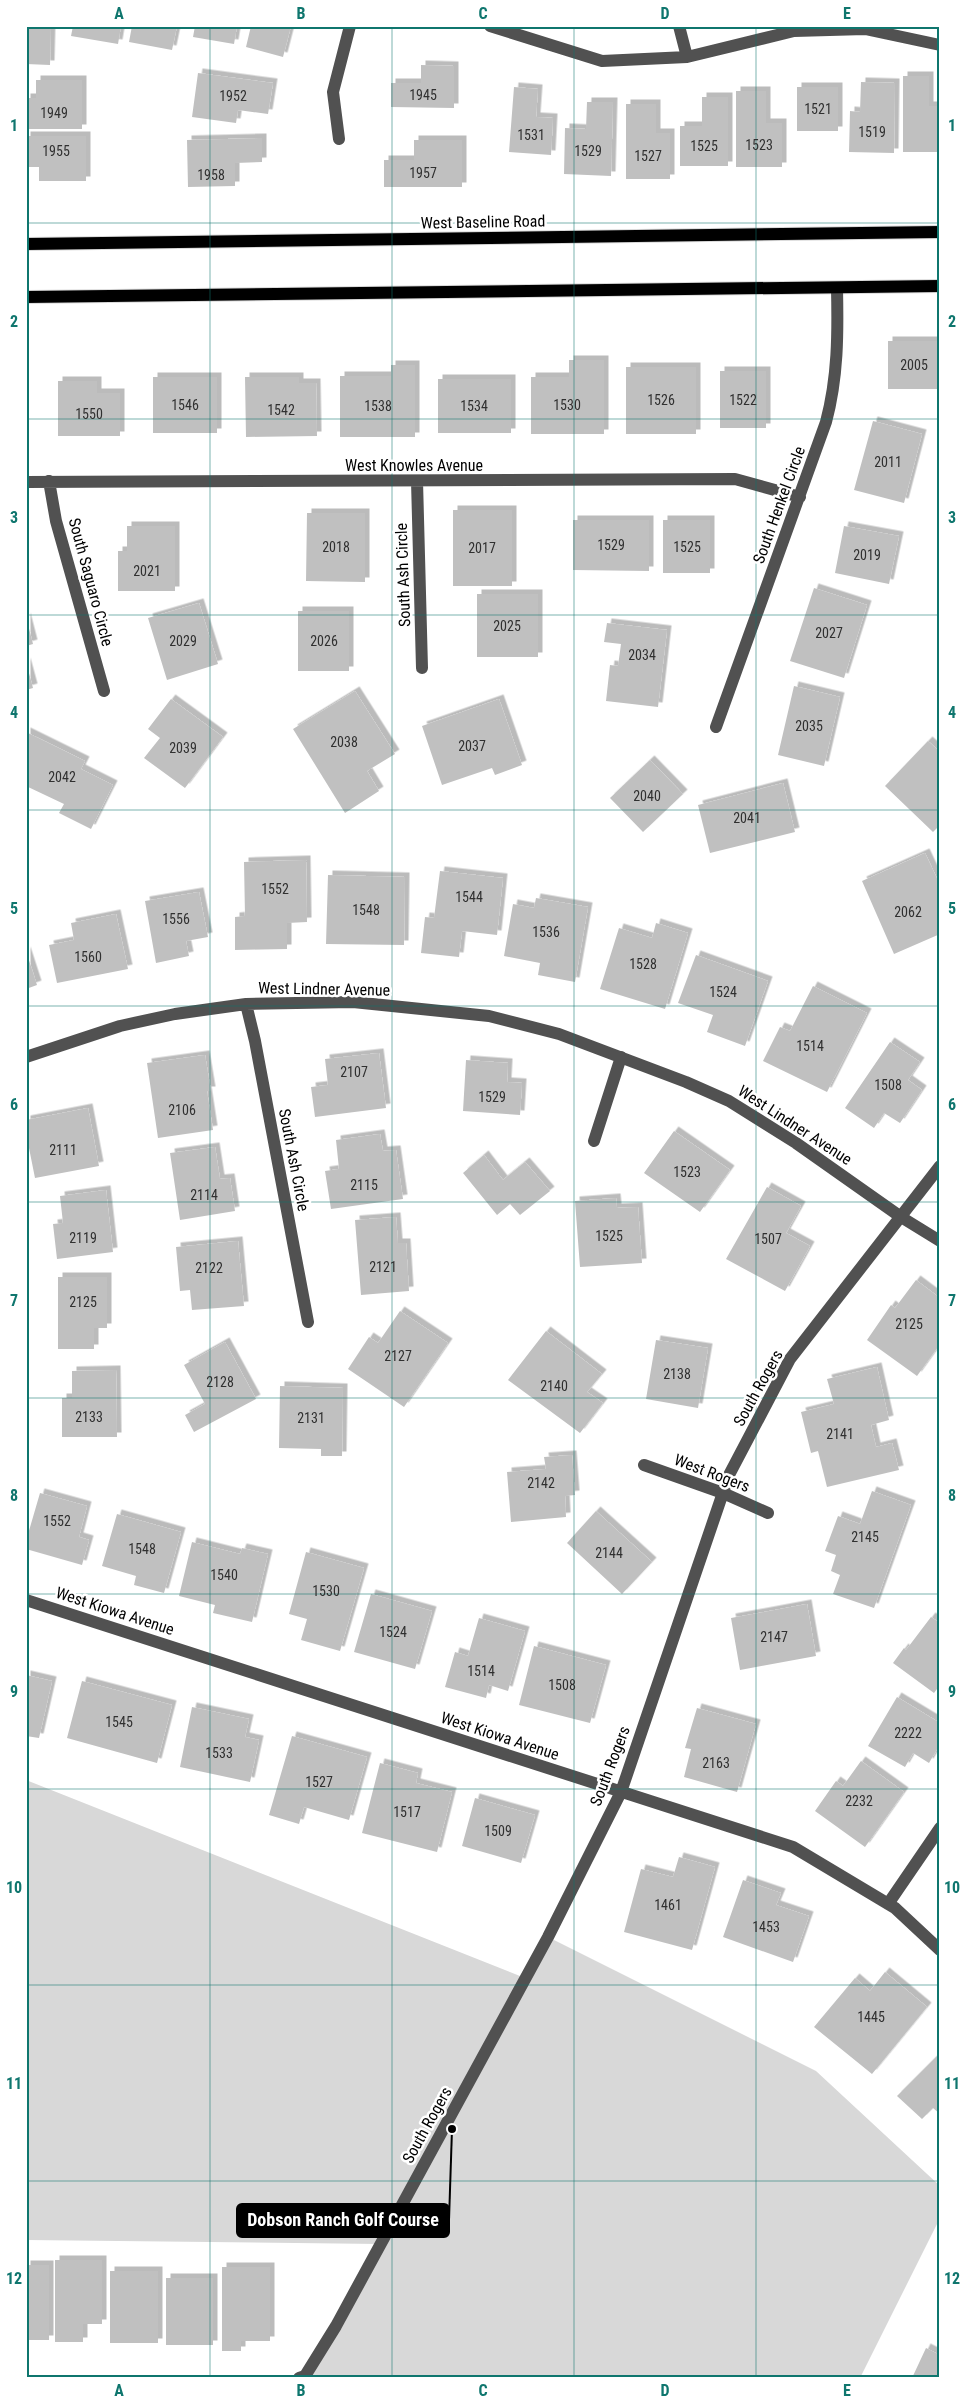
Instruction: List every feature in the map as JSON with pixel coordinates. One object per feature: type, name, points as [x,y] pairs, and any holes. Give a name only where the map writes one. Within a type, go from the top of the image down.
[{"type":"main road","name":"West Baseline Road","points":[[26,244],[940,232]]},
{"type":"main road","points":[[26,297],[940,286]]},
{"type":"street","points":[[339,139],[333,92],[350,26]]},
{"type":"street","points":[[490,26],[602,61],[687,57],[794,31],[864,29],[940,45]]},
{"type":"street","points":[[679,26],[687,57]]},
{"type":"street","name":"South Henkel Circle","points":[[716,727],[826,422],[834,391],[838,353],[837,288]]},
{"type":"street","name":"West Knowles Avenue","points":[[26,482],[735,478],[800,497]]},
{"type":"street","name":"South Saguaro Circle","points":[[49,481],[56,521],[104,691]]},
{"type":"street","name":"South Ash Circle","points":[[417,481],[422,668]]},
{"type":"street","name":"West Lindner Avenue","points":[[26,1057],[120,1026],[176,1014],[246,1004],[353,1002],[489,1016],[559,1034],[729,1101],[796,1142],[901,1217],[940,1241]]},
{"type":"street","name":"South Ash Circle","points":[[246,1004],[255,1041],[308,1322]]},
{"type":"street","points":[[594,1141],[621,1057]]},
{"type":"street","name":"South Rogers","points":[[299,2378],[305,2376],[340,2317],[548,1938],[621,1792],[729,1475],[790,1359],[940,1166]]},
{"type":"street","name":"West Rogers","points":[[644,1465],[723,1493],[768,1513]]},
{"type":"street","name":"West Kiowa Avenue","points":[[26,1600],[793,1848],[888,1904],[940,1950]]},
{"type":"street","points":[[888,1904],[940,1828]]},
{"type":"shaded area","points":[[26,1780],[525,1978],[548,1937],[816,2071],[940,2186],[940,2218],[860,2378],[305,2378],[380,2244],[26,2240]]},
{"type":"building","points":[[26,26],[51,26],[50,65],[26,64]]},
{"type":"building","points":[[73,26],[121,26],[118,44],[71,36]]},
{"type":"building","points":[[132,26],[177,26],[172,50],[129,42]]},
{"type":"building","points":[[195,26],[237,26],[234,44],[193,37]]},
{"type":"building","points":[[251,26],[291,26],[283,57],[246,47]]},
{"type":"building","points":[[421,65],[454,66],[454,108],[391,107],[391,83],[421,83]]},
{"type":"building","points":[[198,73],[273,83],[268,114],[238,110],[236,123],[192,117]]},
{"type":"building","points":[[903,76],[929,76],[929,106],[940,106],[940,152],[903,152]]},
{"type":"building","points":[[36,80],[82,80],[82,129],[26,129],[26,98],[36,98]]},
{"type":"building","points":[[861,82],[895,83],[894,153],[849,152],[850,111],[860,112]]},
{"type":"building","points":[[514,87],[538,89],[536,117],[553,118],[551,155],[509,152]]},
{"type":"building","points":[[797,87],[838,87],[838,131],[797,131]]},
{"type":"building","points":[[736,91],[766,91],[766,123],[782,123],[782,167],[736,167]]},
{"type":"building","points":[[702,97],[728,97],[728,166],[680,166],[680,126],[702,126]]},
{"type":"building","points":[[587,102],[613,102],[611,176],[564,174],[565,128],[586,129]]},
{"type":"building","points":[[626,104],[656,104],[656,133],[670,133],[670,179],[626,179]]},
{"type":"building","points":[[26,136],[86,136],[86,181],[39,181],[39,167],[26,167]]},
{"type":"building","points":[[262,138],[262,162],[235,163],[235,186],[188,187],[187,140]]},
{"type":"building","points":[[414,140],[462,140],[462,187],[384,187],[384,160],[414,160]]},
{"type":"building","points":[[888,341],[940,341],[940,389],[888,389]]},
{"type":"building","points":[[569,360],[604,360],[604,434],[531,434],[531,377],[569,377]]},
{"type":"building","points":[[391,365],[415,365],[415,437],[340,437],[340,376],[391,376]]},
{"type":"building","points":[[626,367],[696,367],[696,434],[626,434]]},
{"type":"building","points":[[720,371],[766,371],[766,428],[720,428]]},
{"type":"building","points":[[153,377],[217,377],[217,433],[153,433]]},
{"type":"building","points":[[245,377],[299,377],[299,383],[316,383],[317,436],[246,437]]},
{"type":"building","points":[[438,379],[511,379],[511,433],[438,433]]},
{"type":"building","points":[[58,381],[97,381],[97,393],[120,393],[120,436],[58,436]]},
{"type":"building","points":[[873,421],[922,434],[904,503],[854,490]]},
{"type":"building","points":[[453,510],[512,510],[512,586],[453,586]]},
{"type":"building","points":[[307,513],[365,513],[365,582],[306,581]]},
{"type":"building","points":[[573,520],[649,520],[649,571],[573,570]]},
{"type":"building","points":[[663,520],[710,520],[710,573],[663,573]]},
{"type":"building","points":[[127,526],[175,526],[175,591],[118,591],[118,551],[127,551]]},
{"type":"building","points":[[844,526],[899,536],[889,584],[835,573]]},
{"type":"building","points":[[814,588],[867,605],[844,678],[790,661]]},
{"type":"building","points":[[477,594],[538,594],[538,657],[477,657]]},
{"type":"building","points":[[199,603],[218,664],[167,680],[148,618]]},
{"type":"building","points":[[298,611],[349,611],[349,671],[298,671]]},
{"type":"building","points":[[26,617],[33,644],[26,646]]},
{"type":"building","points":[[607,623],[667,630],[658,707],[606,701],[610,665],[618,666],[621,644],[604,642]]},
{"type":"building","points":[[26,662],[33,688],[26,690]]},
{"type":"building","points":[[794,686],[840,697],[824,766],[778,755]]},
{"type":"building","points":[[355,691],[395,754],[367,771],[379,791],[345,813],[293,729]]},
{"type":"building","points":[[171,699],[223,737],[185,788],[144,758],[160,738],[148,729]]},
{"type":"building","points":[[499,699],[522,765],[495,775],[492,768],[442,785],[422,726]]},
{"type":"building","points":[[26,732],[85,761],[81,769],[113,785],[91,829],[59,813],[64,804],[26,786]]},
{"type":"building","points":[[928,741],[940,752],[940,825],[933,832],[885,786]]},
{"type":"building","points":[[650,760],[683,794],[643,832],[610,798]]},
{"type":"building","points":[[783,783],[795,832],[710,853],[698,805]]},
{"type":"building","points":[[925,853],[940,885],[940,934],[894,954],[862,881]]},
{"type":"building","points":[[306,860],[307,922],[287,923],[287,949],[235,950],[235,917],[245,916],[244,862]]},
{"type":"building","points":[[440,871],[503,878],[497,935],[462,931],[459,957],[421,953],[425,917],[434,918]]},
{"type":"building","points":[[328,875],[405,877],[404,945],[326,944]]},
{"type":"building","points":[[199,892],[208,937],[186,941],[189,956],[156,963],[145,901]]},
{"type":"building","points":[[536,898],[588,907],[575,982],[538,975],[540,963],[504,956],[513,904],[534,908]]},
{"type":"building","points":[[116,914],[128,969],[57,983],[49,945],[74,940],[71,923]]},
{"type":"building","points":[[656,923],[688,933],[665,1009],[600,989],[619,928],[652,938]]},
{"type":"building","points":[[26,951],[37,985],[26,989]]},
{"type":"building","points":[[696,955],[768,981],[745,1046],[707,1032],[713,1015],[678,1003]]},
{"type":"building","points":[[813,986],[867,1013],[827,1092],[763,1061],[780,1027],[790,1031]]},
{"type":"building","points":[[890,1042],[920,1062],[908,1080],[922,1090],[900,1123],[884,1113],[874,1128],[845,1108]]},
{"type":"building","points":[[379,1053],[386,1108],[315,1117],[311,1087],[328,1085],[325,1059]]},
{"type":"building","points":[[205,1055],[211,1091],[207,1091],[213,1130],[158,1138],[147,1063]]},
{"type":"building","points":[[466,1060],[508,1063],[507,1082],[522,1083],[520,1115],[463,1111]]},
{"type":"building","points":[[88,1108],[99,1166],[35,1178],[26,1133],[26,1120]]},
{"type":"building","points":[[674,1131],[730,1170],[700,1212],[644,1173]]},
{"type":"building","points":[[380,1134],[383,1151],[396,1150],[403,1199],[331,1209],[325,1171],[339,1169],[336,1140]]},
{"type":"building","points":[[215,1147],[220,1179],[230,1178],[235,1211],[180,1220],[170,1153]]},
{"type":"building","points":[[484,1155],[503,1180],[525,1162],[550,1191],[520,1215],[510,1204],[497,1215],[463,1173]]},
{"type":"building","points":[[767,1187],[801,1206],[786,1233],[810,1246],[785,1291],[726,1259]]},
{"type":"building","points":[[106,1190],[113,1252],[57,1259],[53,1224],[63,1223],[60,1196]]},
{"type":"building","points":[[616,1198],[617,1208],[638,1207],[642,1263],[580,1267],[575,1201]]},
{"type":"building","points":[[396,1217],[398,1243],[406,1243],[409,1291],[361,1295],[355,1220]]},
{"type":"building","points":[[238,1241],[244,1306],[192,1310],[190,1290],[180,1291],[176,1247]]},
{"type":"building","points":[[58,1277],[107,1277],[107,1328],[94,1328],[94,1349],[58,1349]]},
{"type":"building","points":[[916,1280],[940,1298],[940,1344],[917,1376],[867,1340],[891,1305],[895,1308]]},
{"type":"building","points":[[400,1311],[448,1343],[404,1407],[348,1369],[369,1337],[378,1343]]},
{"type":"building","points":[[546,1331],[602,1374],[587,1392],[603,1403],[580,1433],[508,1380]]},
{"type":"building","points":[[656,1340],[708,1348],[698,1408],[646,1399]]},
{"type":"building","points":[[225,1342],[256,1399],[194,1432],[185,1415],[205,1404],[184,1365]]},
{"type":"building","points":[[877,1367],[889,1420],[871,1425],[876,1447],[892,1443],[899,1470],[827,1487],[818,1451],[811,1453],[801,1412],[834,1404],[827,1379]]},
{"type":"building","points":[[116,1370],[117,1437],[62,1437],[62,1398],[72,1398],[72,1371]]},
{"type":"building","points":[[280,1386],[343,1388],[342,1456],[321,1456],[321,1449],[279,1448]]},
{"type":"building","points":[[572,1455],[575,1495],[565,1496],[566,1517],[511,1522],[507,1472],[546,1469],[544,1457]]},
{"type":"building","points":[[872,1491],[911,1505],[874,1608],[833,1594],[840,1575],[831,1571],[836,1555],[825,1551],[838,1516],[860,1524]]},
{"type":"building","points":[[40,1493],[87,1506],[79,1537],[89,1540],[82,1565],[26,1549],[26,1541]]},
{"type":"building","points":[[596,1511],[652,1562],[622,1594],[567,1543]]},
{"type":"building","points":[[117,1514],[181,1532],[164,1593],[134,1585],[136,1576],[102,1566]]},
{"type":"building","points":[[192,1542],[240,1554],[242,1548],[268,1554],[252,1622],[213,1613],[215,1605],[179,1596]]},
{"type":"building","points":[[306,1552],[364,1568],[340,1651],[301,1640],[307,1619],[289,1614]]},
{"type":"building","points":[[371,1594],[432,1611],[415,1669],[354,1652]]},
{"type":"building","points":[[807,1604],[816,1656],[740,1670],[731,1618]]},
{"type":"building","points":[[931,1617],[940,1623],[940,1685],[934,1693],[893,1663],[904,1648],[906,1650]]},
{"type":"building","points":[[479,1618],[525,1631],[508,1691],[489,1685],[486,1698],[445,1687],[455,1652],[468,1656]]},
{"type":"building","points":[[534,1646],[606,1665],[590,1723],[519,1705]]},
{"type":"building","points":[[26,1675],[52,1681],[39,1738],[26,1736]]},
{"type":"building","points":[[82,1681],[172,1705],[157,1763],[67,1738]]},
{"type":"building","points":[[897,1697],[940,1723],[940,1744],[929,1763],[913,1753],[905,1767],[868,1746]]},
{"type":"building","points":[[192,1707],[249,1719],[245,1737],[259,1740],[250,1782],[180,1767]]},
{"type":"building","points":[[697,1708],[756,1724],[737,1792],[684,1777],[691,1749],[685,1748]]},
{"type":"building","points":[[292,1736],[367,1757],[349,1820],[304,1807],[299,1824],[269,1815]]},
{"type":"building","points":[[861,1761],[904,1792],[865,1847],[815,1811],[836,1781],[843,1786]]},
{"type":"building","points":[[380,1763],[418,1773],[416,1783],[452,1792],[437,1852],[362,1833]]},
{"type":"building","points":[[475,1798],[535,1815],[521,1863],[462,1846]]},
{"type":"building","points":[[679,1857],[715,1867],[692,1950],[624,1932],[641,1869],[673,1877]]},
{"type":"building","points":[[743,1880],[781,1893],[776,1905],[809,1916],[793,1962],[723,1937]]},
{"type":"building","points":[[885,1972],[927,2007],[872,2074],[814,2027],[855,1978],[870,1991]]},
{"type":"building","points":[[940,2053],[940,2114],[933,2108],[922,2119],[897,2096]]},
{"type":"building","points":[[55,2260],[102,2260],[102,2324],[83,2324],[83,2342],[55,2342]]},
{"type":"building","points":[[26,2265],[49,2265],[49,2340],[26,2340]]},
{"type":"building","points":[[222,2267],[270,2267],[270,2341],[241,2341],[241,2351],[222,2351]]},
{"type":"building","points":[[110,2271],[158,2271],[158,2343],[110,2343]]},
{"type":"building","points":[[166,2278],[213,2278],[213,2345],[166,2345]]},
{"type":"building","points":[[926,2348],[940,2355],[940,2378],[912,2378]]},
{"type":"place","name":"Dobson Ranch Golf Course","points":[[452,2129]]}]
